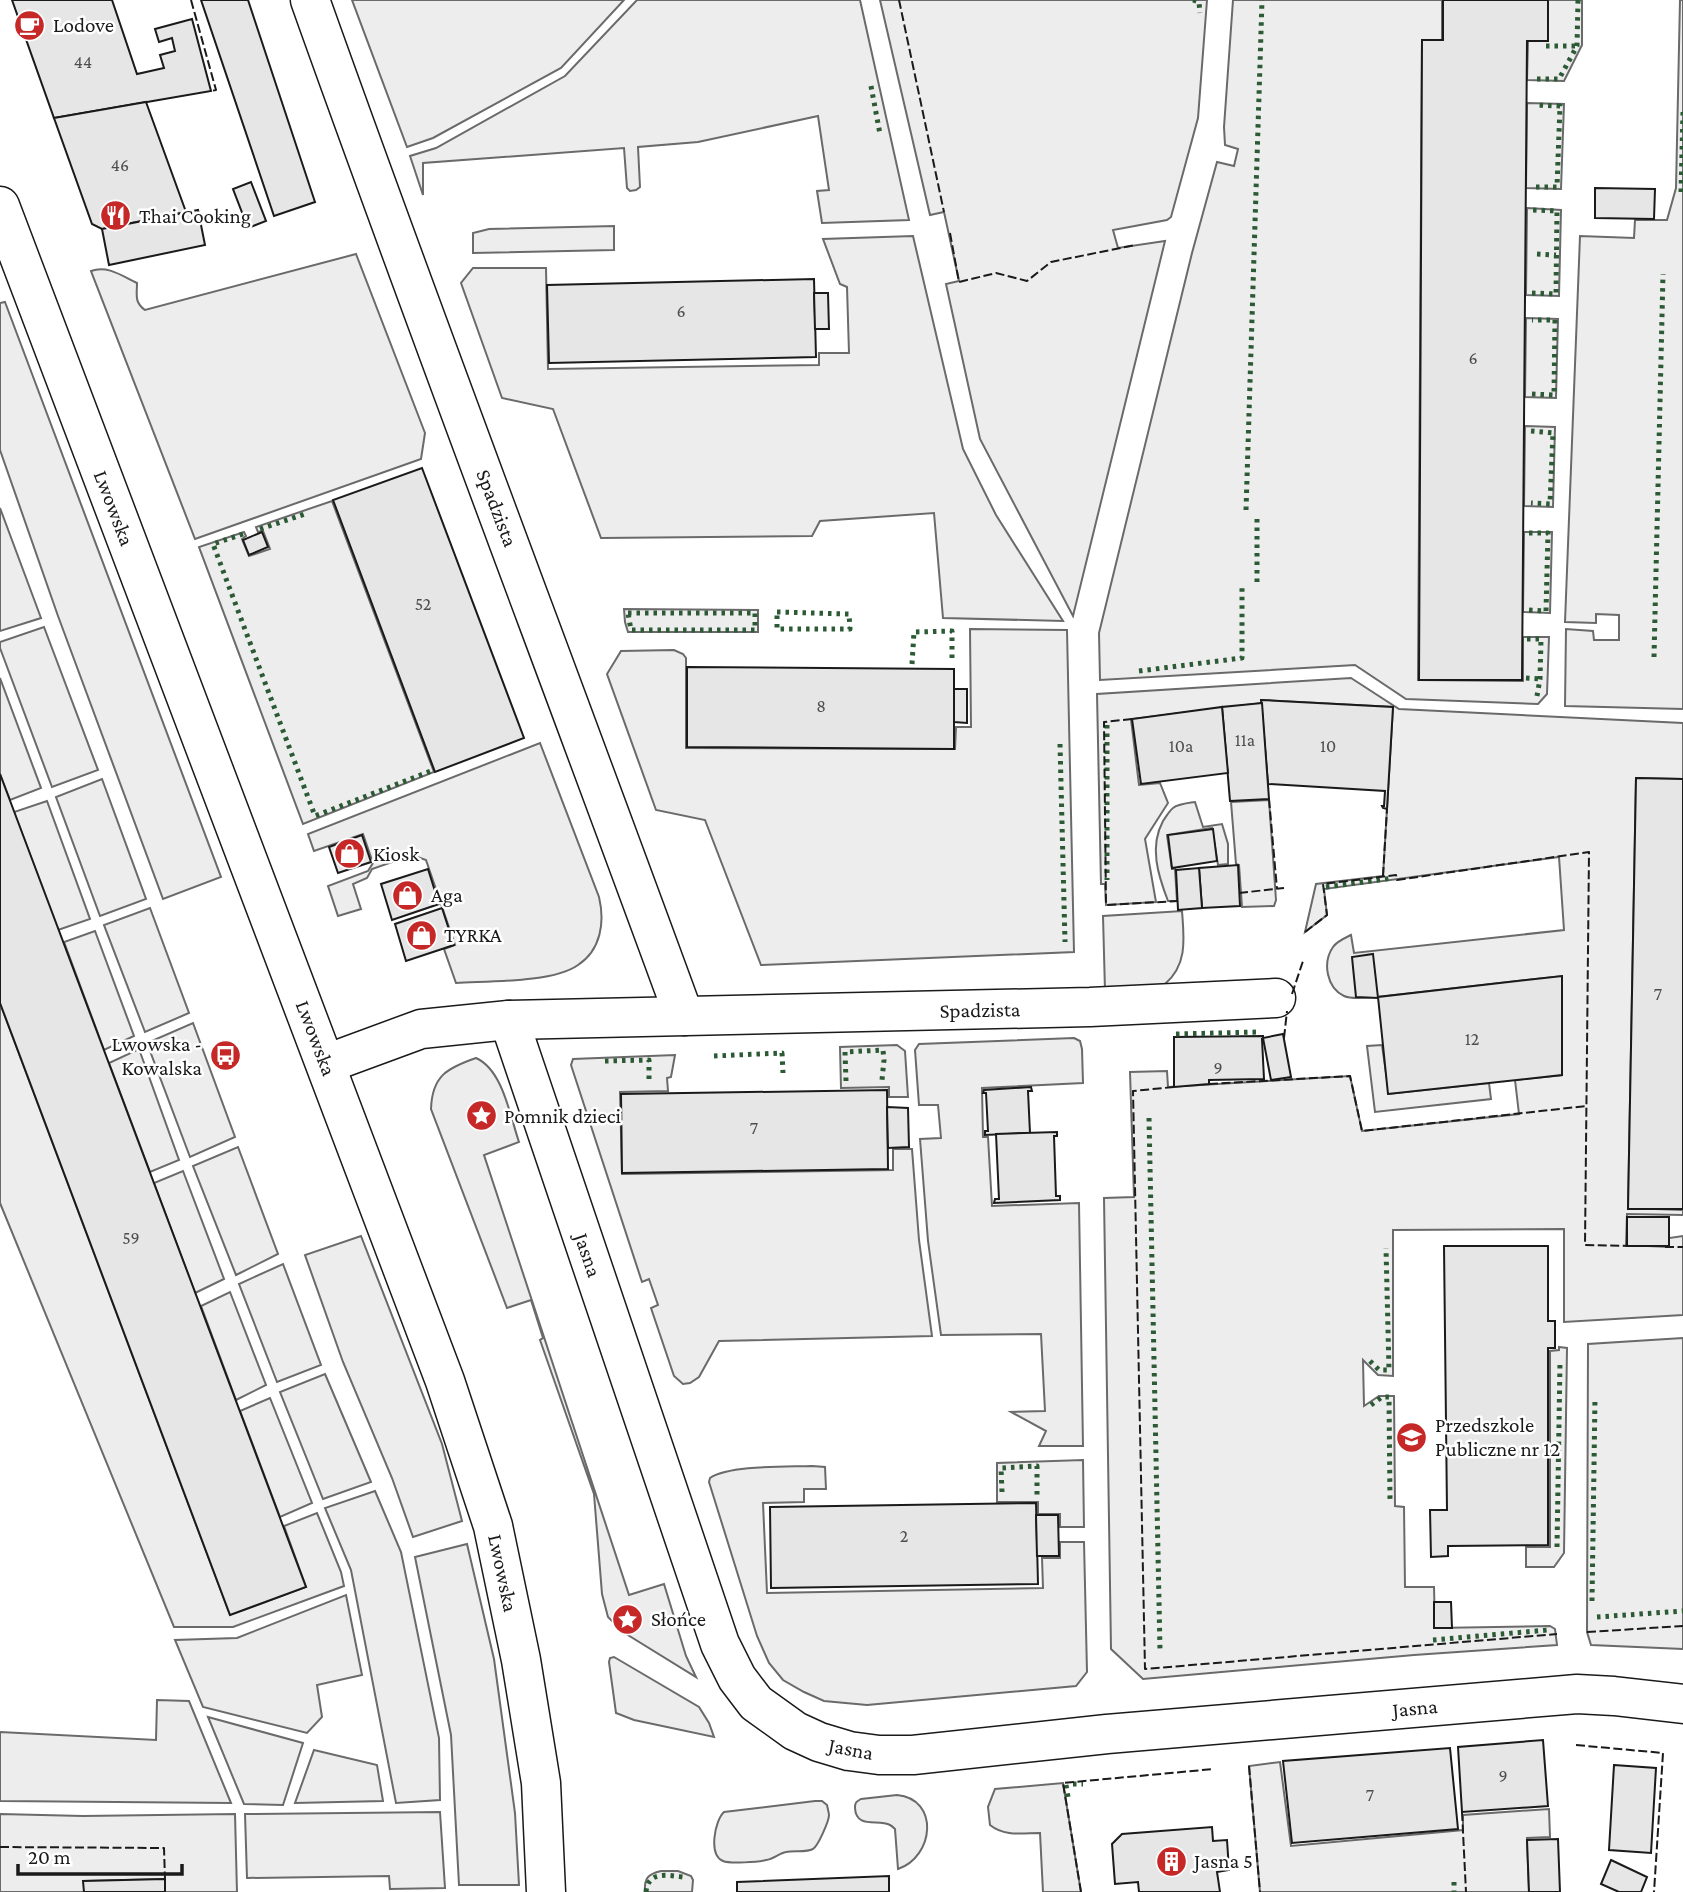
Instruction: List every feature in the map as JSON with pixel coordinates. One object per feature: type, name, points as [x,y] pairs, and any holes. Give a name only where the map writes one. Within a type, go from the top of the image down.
[{"type":"street","name":"Spadzista","points":[[310,0],[387,218],[684,1016]]},
{"type":"street","name":"Lwowska","points":[[0,206],[10,263],[326,1064],[445,1381],[493,1526],[521,1660],[541,1783],[546,1892]]},
{"type":"street","name":"Spadzista","points":[[326,1064],[421,1029],[509,1020],[1090,1007],[1276,998]]},
{"type":"street","name":"Jasna","points":[[509,1020],[720,1644],[737,1678],[756,1703],[795,1731],[849,1751],[901,1755],[1107,1734],[1577,1694],[1683,1704]]},
{"type":"shaded area","points":[[352,0],[624,0],[561,68],[433,138],[407,147]]},
{"type":"shaded area","points":[[637,0],[860,0],[909,220],[822,223],[817,191],[829,190],[818,116],[698,142],[638,147],[640,187],[636,190],[630,191],[627,188],[624,148],[423,163],[423,195],[410,156],[436,148],[565,76]]},
{"type":"shaded area","points":[[880,0],[1207,0],[1198,118],[1171,217],[1113,230],[1118,248],[1165,241],[1073,616],[980,439],[946,284],[959,281],[944,212],[930,215]]},
{"type":"shaded area","points":[[1233,0],[1442,0],[1442,40],[1422,40],[1418,680],[1523,681],[1523,637],[1549,637],[1547,694],[1538,704],[1406,699],[1355,665],[1100,680],[1099,633],[1192,253],[1217,162],[1234,166],[1238,149],[1225,145],[1224,127]]},
{"type":"shaded area","points":[[1548,0],[1582,0],[1582,45],[1564,81],[1527,80],[1528,41],[1548,41]]},
{"type":"shaded area","points":[[1680,0],[1683,0],[1683,709],[1565,706],[1566,629],[1593,631],[1594,640],[1619,640],[1619,615],[1596,614],[1596,623],[1565,622],[1580,236],[1634,238],[1635,220],[1667,220],[1676,188]]},
{"type":"shaded area","points":[[1527,103],[1564,104],[1561,189],[1526,188]]},
{"type":"shaded area","points":[[1527,208],[1561,210],[1559,296],[1526,295]]},
{"type":"shaded area","points":[[614,226],[614,250],[473,253],[473,233],[489,229]]},
{"type":"shaded area","points":[[913,236],[963,449],[996,515],[1063,621],[943,618],[934,513],[820,521],[812,536],[601,538],[553,409],[502,398],[461,283],[473,268],[546,268],[548,369],[819,365],[819,353],[849,353],[847,287],[840,284],[823,239]]},
{"type":"shaded area","points":[[356,254],[425,433],[421,459],[195,539],[91,271],[109,270],[137,283],[138,301],[145,310]]},
{"type":"shaded area","points":[[5,302],[221,877],[163,899],[58,616],[0,450],[0,303]]},
{"type":"shaded area","points":[[1526,318],[1558,319],[1556,398],[1525,397]]},
{"type":"shaded area","points":[[1525,426],[1555,427],[1553,507],[1524,506]]},
{"type":"shaded area","points":[[332,501],[434,772],[303,824],[199,547],[244,532],[246,536],[242,539],[249,556],[270,549],[263,531],[258,532],[256,527]]},
{"type":"shaded area","points":[[0,508],[41,618],[0,631]]},
{"type":"shaded area","points":[[1524,532],[1552,532],[1550,613],[1523,612]]},
{"type":"shaded area","points":[[624,609],[758,610],[758,632],[628,632]]},
{"type":"shaded area","points":[[44,627],[98,770],[52,787],[0,648],[0,642]]},
{"type":"shaded area","points":[[970,629],[1067,630],[1074,952],[761,965],[705,820],[656,810],[607,674],[621,651],[674,650],[686,658],[686,748],[955,749],[956,727],[971,727]]},
{"type":"shaded area","points":[[0,678],[41,788],[10,800],[0,774]]},
{"type":"shaded area","name":"Przedszkole Publiczne nr 12","points":[[1351,678],[1399,709],[1683,723],[1683,779],[1636,778],[1628,1208],[1683,1210],[1683,1215],[1627,1214],[1626,1245],[1669,1247],[1669,1238],[1683,1236],[1683,1315],[1564,1322],[1564,1229],[1393,1230],[1393,1376],[1378,1375],[1363,1360],[1364,1406],[1379,1396],[1394,1396],[1395,1506],[1404,1507],[1405,1587],[1434,1587],[1435,1628],[1550,1626],[1555,1629],[1557,1645],[1143,1679],[1111,1649],[1104,1198],[1134,1197],[1130,1072],[1167,1071],[1168,1087],[1350,1076],[1362,1131],[1519,1114],[1515,1080],[1562,1075],[1562,976],[1356,998],[1338,992],[1330,981],[1327,967],[1333,947],[1351,935],[1354,953],[1564,930],[1559,857],[1324,889],[1327,915],[1305,932],[1316,884],[1383,876],[1393,707],[1262,700],[1262,703],[1131,719],[1139,785],[1160,783],[1168,803],[1145,839],[1156,902],[1106,905],[1105,884],[1101,884],[1097,694]]},
{"type":"shaded area","points":[[540,743],[599,897],[601,926],[592,952],[586,959],[567,971],[537,978],[456,983],[444,949],[455,945],[426,860],[412,855],[372,869],[367,878],[353,884],[361,909],[338,916],[328,886],[368,871],[373,863],[363,834],[314,851],[308,834]]},
{"type":"shaded area","points":[[102,779],[146,899],[100,916],[56,797]]},
{"type":"shaded area","points":[[1269,800],[1276,900],[1274,906],[1242,907],[1231,802]]},
{"type":"shaded area","points":[[47,801],[90,919],[58,930],[14,812]]},
{"type":"shaded area","points":[[1195,802],[1203,827],[1222,824],[1228,844],[1228,864],[1218,865],[1212,828],[1167,835],[1172,869],[1175,869],[1177,901],[1168,901],[1156,861],[1156,841],[1163,821],[1173,808]]},
{"type":"shaded area","points":[[150,908],[189,1013],[145,1032],[104,925]]},
{"type":"shaded area","points":[[1182,911],[1184,941],[1181,959],[1178,968],[1165,984],[1105,991],[1103,916]]},
{"type":"shaded area","points":[[95,931],[134,1036],[104,1050],[64,942]]},
{"type":"shaded area","points":[[0,1003],[230,1615],[306,1587],[284,1526],[317,1513],[344,1586],[233,1627],[174,1627],[0,1203]]},
{"type":"shaded area","points":[[193,1023],[235,1137],[190,1157],[147,1043]]},
{"type":"shaded area","points":[[1074,1038],[1080,1041],[1082,1049],[1083,1083],[982,1088],[983,1137],[988,1137],[992,1206],[1079,1203],[1083,1446],[1039,1446],[1046,1431],[1011,1412],[1045,1411],[1041,1334],[941,1335],[928,1241],[920,1139],[941,1138],[938,1105],[919,1105],[915,1050],[919,1044]]},
{"type":"shaded area","points":[[897,1045],[905,1051],[908,1097],[889,1097],[889,1087],[841,1088],[840,1047]]},
{"type":"shaded area","points":[[1382,1045],[1389,1094],[1489,1083],[1491,1099],[1375,1112],[1367,1046]]},
{"type":"shaded area","points":[[139,1049],[179,1160],[150,1172],[109,1063]]},
{"type":"shaded area","points":[[675,1055],[671,1077],[667,1078],[668,1091],[620,1092],[622,1174],[893,1170],[893,1149],[912,1149],[919,1240],[932,1336],[719,1341],[699,1377],[683,1384],[674,1376],[651,1308],[658,1305],[649,1279],[642,1282],[571,1065],[573,1059]]},
{"type":"shaded area","points":[[476,1058],[485,1064],[499,1083],[519,1142],[484,1155],[629,1595],[664,1584],[686,1656],[696,1677],[623,1632],[608,1617],[602,1594],[594,1494],[540,1340],[543,1338],[531,1300],[507,1308],[431,1109],[434,1089],[443,1075]]},
{"type":"shaded area","points":[[238,1147],[278,1254],[236,1275],[193,1166]]},
{"type":"shaded area","points":[[183,1171],[224,1279],[195,1293],[154,1183]]},
{"type":"shaded area","points":[[361,1236],[442,1444],[462,1521],[413,1537],[392,1478],[343,1362],[305,1255]]},
{"type":"shaded area","points":[[283,1264],[321,1365],[277,1382],[239,1284]]},
{"type":"shaded area","points":[[230,1292],[266,1385],[236,1400],[201,1306]]},
{"type":"shaded area","points":[[1683,1338],[1683,1649],[1591,1645],[1587,1632],[1588,1344]]},
{"type":"shaded area","points":[[1559,1347],[1567,1348],[1564,1553],[1554,1567],[1526,1567],[1526,1547],[1550,1547],[1550,1351],[1559,1350]]},
{"type":"shaded area","points":[[325,1374],[371,1482],[323,1499],[280,1392]]},
{"type":"shaded area","points":[[270,1398],[312,1503],[280,1517],[240,1411]]},
{"type":"shaded area","points":[[1083,1460],[1084,1527],[1060,1527],[1060,1514],[1038,1514],[1038,1502],[997,1502],[997,1463]]},
{"type":"shaded area","points":[[825,1467],[826,1489],[804,1489],[804,1502],[763,1503],[767,1593],[1043,1588],[1042,1558],[1060,1558],[1060,1542],[1084,1542],[1087,1672],[1076,1686],[867,1705],[824,1701],[783,1680],[769,1663],[757,1636],[709,1482],[710,1478],[731,1471]]},
{"type":"shaded area","points":[[375,1491],[401,1552],[439,1738],[440,1800],[396,1803],[351,1570],[325,1508]]},
{"type":"shaded area","points":[[467,1544],[494,1659],[515,1813],[519,1885],[459,1885],[451,1735],[415,1557]]},
{"type":"shaded area","points":[[346,1595],[362,1675],[317,1685],[322,1717],[307,1733],[203,1707],[175,1640],[237,1638]]},
{"type":"shaded area","points":[[614,1657],[699,1707],[714,1737],[634,1720],[616,1713],[609,1662],[610,1658]]},
{"type":"shaded area","points":[[157,1700],[189,1701],[231,1803],[0,1801],[0,1732],[156,1740]]},
{"type":"shaded area","points":[[208,1717],[303,1743],[283,1805],[244,1804]]},
{"type":"shaded area","points":[[314,1750],[377,1765],[383,1801],[295,1803]]},
{"type":"shaded area","points":[[1280,1762],[1291,1846],[1463,1830],[1463,1815],[1549,1809],[1550,1837],[1527,1838],[1529,1892],[1260,1892],[1249,1766]]},
{"type":"shaded area","points":[[1063,1783],[1081,1892],[1043,1892],[1040,1833],[1014,1834],[996,1829],[990,1825],[988,1807],[995,1789]]},
{"type":"shaded area","points":[[897,1795],[911,1799],[920,1807],[926,1817],[927,1829],[919,1853],[910,1863],[898,1869],[895,1829],[885,1823],[859,1819],[855,1808],[856,1802],[861,1799]]},
{"type":"shaded area","points":[[822,1801],[827,1805],[829,1815],[823,1833],[813,1849],[786,1852],[751,1862],[727,1862],[718,1857],[714,1837],[724,1812]]},
{"type":"shaded area","points":[[440,1812],[445,1888],[390,1889],[389,1876],[247,1878],[245,1814]]},
{"type":"shaded area","points":[[0,1814],[235,1814],[237,1892],[165,1892],[165,1879],[84,1881],[84,1892],[0,1892]]},
{"type":"shaded area","points":[[661,1871],[678,1871],[691,1876],[692,1892],[645,1892],[648,1877]]},
{"type":"building","points":[[12,0],[112,0],[137,74],[164,68],[160,55],[175,51],[172,38],[159,42],[155,29],[192,19],[211,91],[54,118]]},
{"type":"building","points":[[201,0],[248,0],[315,202],[274,216]]},
{"type":"building","points":[[1443,0],[1548,0],[1548,41],[1527,41],[1522,680],[1419,680],[1422,40],[1443,40]]},
{"type":"building","points":[[146,102],[186,212],[102,229],[92,224],[54,118]]},
{"type":"building","points":[[251,182],[266,221],[248,228],[233,189]]},
{"type":"building","points":[[1595,188],[1655,189],[1654,219],[1595,218]]},
{"type":"building","points":[[198,210],[205,245],[109,265],[102,229]]},
{"type":"building","points":[[814,279],[816,357],[549,363],[547,285]]},
{"type":"building","points":[[814,293],[828,293],[829,329],[815,329]]},
{"type":"building","points":[[422,468],[524,738],[435,772],[333,500]]},
{"type":"building","points":[[262,532],[268,547],[249,555],[243,540]]},
{"type":"building","points":[[687,667],[954,669],[954,749],[687,747]]},
{"type":"building","points":[[954,689],[967,689],[967,723],[954,722]]},
{"type":"building","points":[[1261,700],[1393,707],[1387,809],[1382,806],[1385,791],[1268,784]]},
{"type":"building","points":[[1262,703],[1269,799],[1230,801],[1222,707]]},
{"type":"building","points":[[1222,707],[1228,773],[1141,784],[1132,719]]},
{"type":"building","points":[[0,774],[306,1587],[230,1615],[0,1003]]},
{"type":"building","points":[[1636,778],[1683,779],[1683,1209],[1628,1209]]},
{"type":"building","points":[[1213,829],[1217,861],[1172,868],[1168,835]]},
{"type":"building","name":"Kiosk","points":[[362,835],[371,862],[338,873],[329,847]]},
{"type":"building","points":[[1238,865],[1240,906],[1202,908],[1199,868]]},
{"type":"building","points":[[1199,868],[1202,908],[1178,910],[1176,870]]},
{"type":"building","points":[[428,869],[439,904],[392,920],[381,884]]},
{"type":"building","points":[[442,908],[454,945],[406,961],[395,924]]},
{"type":"building","points":[[1373,954],[1378,998],[1356,997],[1352,957]]},
{"type":"building","points":[[1562,976],[1562,1075],[1388,1094],[1378,997]]},
{"type":"building","points":[[1283,1034],[1291,1077],[1271,1080],[1263,1038]]},
{"type":"building","points":[[1263,1036],[1264,1079],[1209,1080],[1209,1084],[1174,1087],[1174,1037]]},
{"type":"building","points":[[1031,1087],[1032,1091],[1028,1091],[1030,1133],[985,1135],[985,1131],[988,1131],[984,1090]]},
{"type":"building","points":[[887,1090],[888,1169],[622,1173],[621,1094]]},
{"type":"building","points":[[887,1107],[908,1108],[909,1147],[888,1148]]},
{"type":"building","points":[[1057,1132],[1057,1136],[1054,1136],[1056,1196],[1060,1196],[1060,1200],[994,1203],[995,1199],[999,1199],[996,1134]]},
{"type":"building","points":[[1627,1217],[1669,1217],[1669,1246],[1627,1246]]},
{"type":"building","points":[[1444,1246],[1548,1246],[1548,1321],[1555,1321],[1555,1348],[1548,1348],[1548,1545],[1448,1546],[1448,1556],[1431,1557],[1430,1510],[1447,1510]]},
{"type":"building","points":[[1036,1503],[1038,1584],[771,1588],[770,1507]]},
{"type":"building","points":[[1036,1515],[1058,1515],[1059,1556],[1037,1556]]},
{"type":"building","points":[[1434,1602],[1451,1602],[1452,1628],[1434,1628]]},
{"type":"building","points":[[1543,1740],[1548,1806],[1462,1812],[1458,1747]]},
{"type":"building","points":[[1450,1748],[1458,1829],[1292,1843],[1283,1761]]},
{"type":"building","points":[[1614,1765],[1656,1768],[1651,1853],[1609,1850]]},
{"type":"building","name":"Jasna 5","points":[[1212,1827],[1213,1841],[1227,1840],[1229,1870],[1217,1872],[1220,1892],[1139,1892],[1138,1882],[1115,1884],[1112,1844],[1122,1834]]},
{"type":"building","points":[[1558,1839],[1560,1892],[1529,1892],[1527,1840]]},
{"type":"building","points":[[1611,1860],[1647,1877],[1641,1892],[1619,1892],[1601,1884]]},
{"type":"building","points":[[889,1876],[889,1892],[737,1892],[737,1882]]},
{"type":"building","points":[[165,1879],[165,1892],[84,1892],[83,1881]]},
{"type":"hedge","points":[[1193,0],[1199,2],[1200,13]]},
{"type":"hedge","points":[[1246,510],[1262,0]]},
{"type":"hedge","points":[[1537,79],[1559,79],[1577,46],[1578,0]]},
{"type":"hedge","points":[[1546,46],[1577,46]]},
{"type":"hedge","points":[[871,86],[880,134]]},
{"type":"hedge","points":[[1536,105],[1560,106],[1557,187],[1536,187]]},
{"type":"hedge","points":[[1681,192],[1683,112]]},
{"type":"hedge","points":[[1532,293],[1556,294],[1557,211],[1533,210]]},
{"type":"hedge","points":[[1537,254],[1556,255]]},
{"type":"hedge","points":[[1654,657],[1663,274]]},
{"type":"hedge","points":[[1532,320],[1555,320],[1554,395],[1532,394]]},
{"type":"hedge","points":[[1531,431],[1553,433],[1550,504],[1531,503]]},
{"type":"hedge","points":[[260,529],[308,513]]},
{"type":"hedge","points":[[1257,519],[1257,582]]},
{"type":"hedge","points":[[1529,533],[1548,533],[1546,611],[1529,610]]},
{"type":"hedge","points":[[243,534],[213,544],[315,816],[431,771]]},
{"type":"hedge","points":[[1139,671],[1242,658],[1242,587]]},
{"type":"hedge","points":[[777,612],[849,614],[850,629],[777,629],[777,612]]},
{"type":"hedge","points":[[628,613],[755,613],[755,630],[631,630],[628,613]]},
{"type":"hedge","points":[[912,664],[914,632],[952,631],[952,663]]},
{"type":"hedge","points":[[1527,639],[1541,639],[1537,696]]},
{"type":"hedge","points":[[1526,678],[1540,679]]},
{"type":"hedge","points":[[1107,725],[1107,880]]},
{"type":"hedge","points":[[1060,744],[1065,942]]},
{"type":"hedge","points":[[1326,887],[1393,878]]},
{"type":"hedge","points":[[1176,1034],[1259,1032]]},
{"type":"hedge","points":[[846,1081],[845,1052],[883,1050],[882,1080]]},
{"type":"hedge","points":[[714,1056],[782,1053],[783,1073]]},
{"type":"hedge","points":[[605,1061],[649,1060],[649,1084]]},
{"type":"hedge","points":[[1149,1118],[1160,1650]]},
{"type":"hedge","points":[[1370,1361],[1379,1370],[1389,1370],[1386,1248]]},
{"type":"hedge","points":[[1557,1547],[1560,1362]]},
{"type":"hedge","points":[[1371,1405],[1382,1397],[1389,1397],[1390,1501]]},
{"type":"hedge","points":[[1592,1601],[1595,1398]]},
{"type":"hedge","points":[[1002,1492],[1001,1468],[1037,1466],[1037,1498]]},
{"type":"hedge","points":[[1597,1617],[1683,1611]]},
{"type":"hedge","points":[[1433,1640],[1548,1630]]},
{"type":"hedge","points":[[1073,1784],[1083,1784]]},
{"type":"hedge","points":[[1066,1785],[1068,1797]]},
{"type":"hedge","points":[[646,1892],[647,1885],[654,1877],[683,1877]]},
{"type":"hedge","points":[[1454,1882],[1454,1892]]},
{"type":"fence","points":[[191,0],[216,90],[211,91]]},
{"type":"fence","points":[[899,0],[944,212]]},
{"type":"fence","points":[[950,233],[959,282],[996,273],[1027,281],[1051,262],[1135,245]]},
{"type":"fence","points":[[1132,719],[1104,722],[1106,905],[1178,901]]},
{"type":"fence","points":[[1269,799],[1277,889]]},
{"type":"fence","points":[[1383,876],[1387,809]]},
{"type":"fence","points":[[1305,932],[1327,915],[1323,884],[1396,875],[1397,880],[1589,852],[1585,1245],[1630,1246]]},
{"type":"fence","points":[[1239,893],[1284,888]]},
{"type":"fence","points":[[1292,994],[1303,961]]},
{"type":"fence","points":[[1284,1038],[1287,1011]]},
{"type":"fence","points":[[1209,1084],[1350,1076],[1362,1131],[1586,1106]]},
{"type":"fence","points":[[1174,1087],[1133,1091],[1145,1669],[1557,1634]]},
{"type":"fence","points":[[1665,1247],[1683,1247]]},
{"type":"fence","points":[[1587,1632],[1683,1626]]},
{"type":"fence","points":[[1576,1745],[1663,1753],[1654,1892]]},
{"type":"fence","points":[[1249,1766],[1260,1892]]},
{"type":"fence","points":[[1081,1892],[1063,1783],[1214,1769]]},
{"type":"fence","points":[[1462,1812],[1466,1892]]},
{"type":"fence","points":[[0,1847],[164,1848],[165,1879]]},
{"type":"place","name":"Lodove","points":[[30,25]]},
{"type":"place","name":"Thai Cooking","points":[[116,216]]},
{"type":"place","name":"Kiosk","points":[[350,854]]},
{"type":"place","name":"Aga","points":[[408,895]]},
{"type":"place","name":"TYRKA","points":[[421,935]]},
{"type":"place","name":"Lwowska - Kowalska","points":[[225,1056]]},
{"type":"place","name":"Pomnik dzieci","points":[[481,1116]]},
{"type":"place","name":"Przedszkole Publiczne nr 12","points":[[1412,1437]]},
{"type":"place","name":"Słońce","points":[[628,1619]]},
{"type":"place","name":"Jasna 5","points":[[1171,1861]]}]
